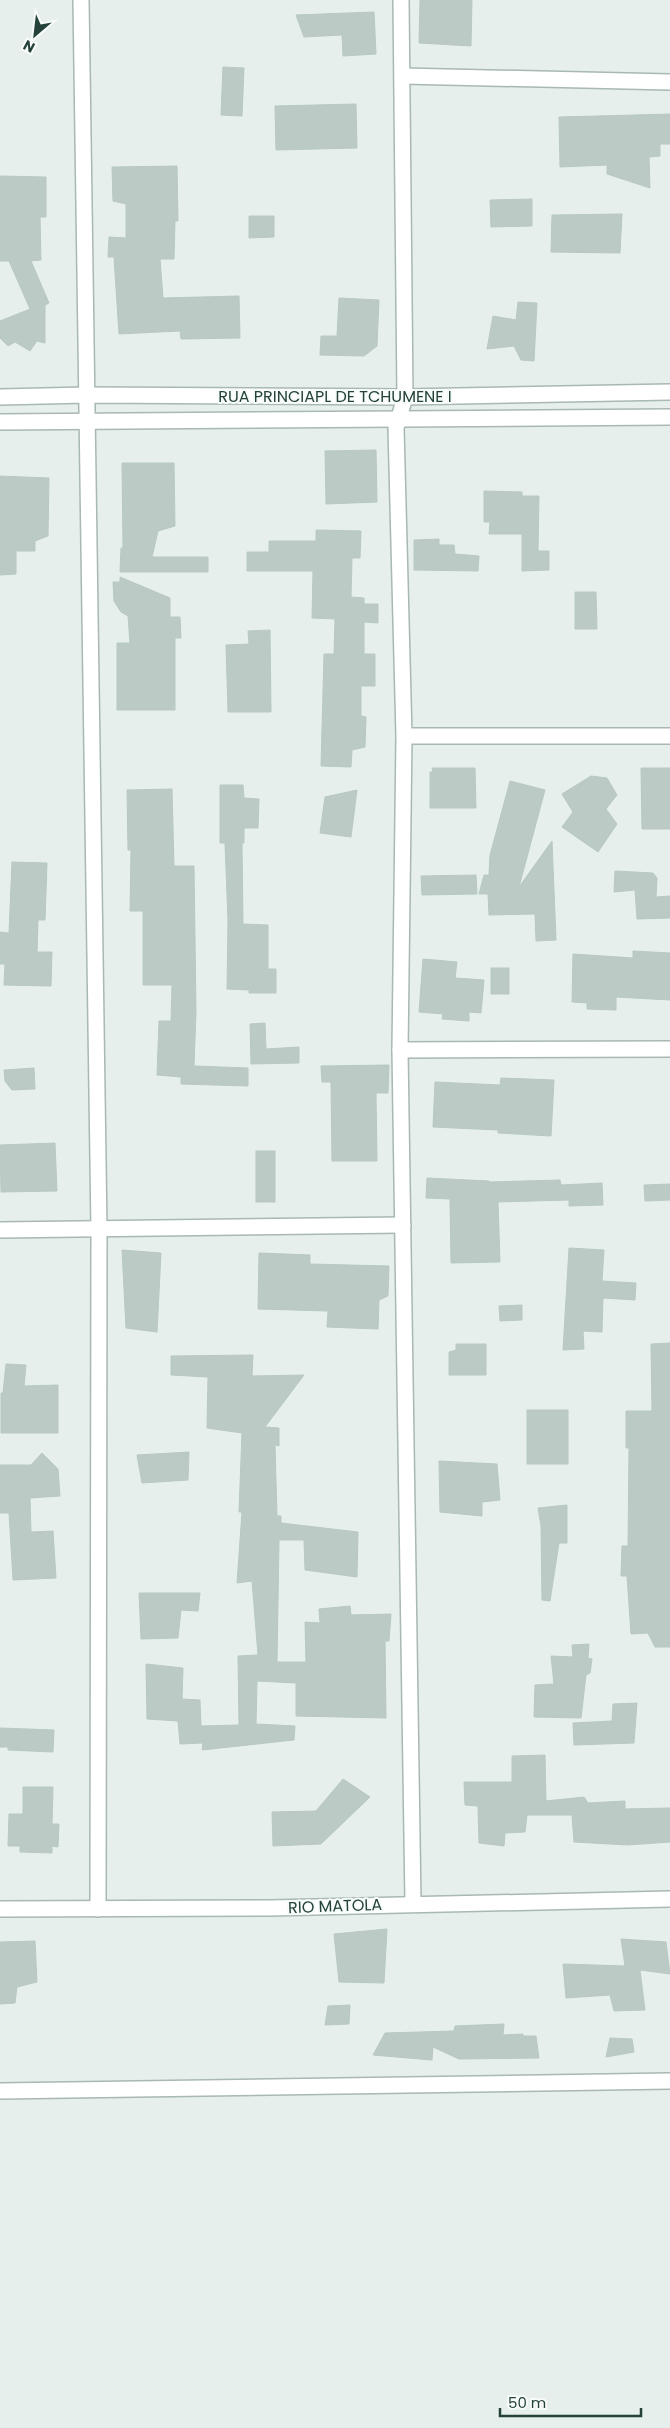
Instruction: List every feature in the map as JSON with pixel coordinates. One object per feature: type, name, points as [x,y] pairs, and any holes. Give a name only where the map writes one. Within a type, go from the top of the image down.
[{"type":"street","points":[[81,0],[99,1229],[98,1909]]},
{"type":"street","points":[[400,0],[405,397],[396,428],[404,736],[400,1050],[413,1903]]},
{"type":"street","points":[[402,76],[670,82]]},
{"type":"street","name":"RUA PRINCIAPL DE TCHUMENE I","points":[[0,397],[87,395],[405,397],[670,392]]},
{"type":"street","name":"RUA PRINCIAPL DE TCHUMENE I","points":[[0,422],[670,417]]},
{"type":"street","points":[[404,736],[670,736]]},
{"type":"street","points":[[400,1050],[670,1049]]},
{"type":"street","points":[[0,1230],[403,1225]]},
{"type":"street","name":"RIO MATOLA","points":[[0,1909],[270,1908],[413,1903],[670,1899]]},
{"type":"street","points":[[0,2091],[670,2081]]},
{"type":"building","points":[[420,0],[472,0],[471,46],[419,43]]},
{"type":"building","points":[[374,12],[376,54],[343,56],[342,35],[304,37],[296,15]]},
{"type":"building","points":[[223,67],[244,68],[242,116],[221,115]]},
{"type":"building","points":[[356,104],[357,148],[276,150],[275,106]]},
{"type":"building","points":[[670,114],[670,144],[660,144],[660,156],[649,157],[650,188],[607,174],[607,165],[560,167],[559,117]]},
{"type":"building","points":[[177,166],[178,221],[175,221],[174,259],[160,259],[163,298],[239,296],[240,338],[181,339],[180,331],[119,334],[114,257],[108,257],[109,237],[126,238],[126,204],[113,201],[112,167]]},
{"type":"building","points":[[0,176],[46,177],[46,217],[40,217],[41,260],[31,261],[49,303],[45,305],[45,343],[37,341],[30,351],[15,342],[8,346],[0,338],[0,321],[30,309],[9,261],[0,261]]},
{"type":"building","points":[[532,199],[532,226],[491,227],[490,200]]},
{"type":"building","points":[[622,214],[620,253],[551,252],[552,215]]},
{"type":"building","points":[[249,216],[274,216],[274,237],[249,238]]},
{"type":"building","points":[[339,298],[379,300],[377,346],[364,356],[320,355],[321,336],[337,336]]},
{"type":"building","points":[[518,302],[537,303],[534,361],[521,360],[514,346],[487,349],[493,316],[516,320]]},
{"type":"building","points":[[376,450],[377,502],[326,504],[325,451]]},
{"type":"building","points":[[122,463],[174,463],[175,526],[158,531],[152,557],[208,557],[208,572],[120,572],[121,548],[123,548]]},
{"type":"building","points":[[0,476],[49,478],[48,536],[35,541],[35,551],[16,551],[16,574],[0,575]]},
{"type":"building","points":[[484,491],[522,492],[522,496],[539,496],[538,551],[549,551],[549,570],[522,571],[522,534],[489,534],[490,522],[484,522]]},
{"type":"building","points":[[316,530],[361,531],[360,558],[352,558],[351,597],[364,598],[364,604],[378,604],[378,623],[364,622],[364,654],[375,654],[375,686],[361,686],[361,716],[366,717],[365,747],[352,750],[351,767],[321,766],[324,654],[334,654],[335,619],[312,618],[313,571],[247,571],[247,552],[269,552],[269,541],[316,541]]},
{"type":"building","points":[[439,539],[439,545],[454,545],[455,554],[479,556],[478,571],[414,570],[414,540]]},
{"type":"building","points":[[120,577],[170,598],[170,617],[180,617],[181,638],[175,638],[175,710],[117,710],[117,643],[130,643],[128,616],[121,612],[114,601],[113,582],[120,582]]},
{"type":"building","points":[[575,592],[596,592],[597,629],[575,629]]},
{"type":"building","points":[[270,630],[271,712],[228,712],[226,645],[249,644],[248,631]]},
{"type":"building","points":[[432,768],[475,768],[476,808],[430,808],[430,772],[433,772]]},
{"type":"building","points":[[641,768],[670,768],[670,829],[642,829]]},
{"type":"building","points":[[591,776],[607,778],[617,795],[606,809],[617,824],[598,852],[562,827],[573,812],[562,794]]},
{"type":"building","points":[[510,781],[545,790],[519,887],[552,841],[556,940],[536,941],[535,914],[489,915],[488,894],[479,894],[484,875],[489,875],[490,855]]},
{"type":"building","points":[[220,785],[243,785],[244,798],[259,799],[258,828],[244,828],[244,843],[242,843],[243,924],[268,925],[268,969],[276,969],[276,993],[249,993],[249,990],[227,989],[228,921],[225,843],[220,843]]},
{"type":"building","points":[[172,789],[174,866],[194,866],[196,1012],[194,1066],[248,1068],[248,1086],[181,1084],[181,1077],[157,1075],[159,1021],[171,1021],[172,985],[143,985],[143,911],[130,911],[131,850],[128,850],[127,790]]},
{"type":"building","points":[[357,790],[351,837],[320,833],[325,797]]},
{"type":"building","points":[[12,862],[47,863],[45,920],[38,920],[37,952],[52,952],[51,986],[4,985],[5,964],[0,964],[0,932],[9,933]]},
{"type":"building","points":[[615,871],[653,873],[657,878],[656,897],[670,896],[670,918],[637,919],[635,890],[614,892]]},
{"type":"building","points":[[476,875],[477,894],[422,895],[421,876]]},
{"type":"building","points":[[633,951],[670,953],[670,1000],[616,997],[616,1010],[587,1009],[587,1003],[572,1002],[573,954],[633,958]]},
{"type":"building","points":[[423,959],[457,962],[455,978],[484,980],[481,1013],[469,1012],[469,1021],[442,1019],[443,1014],[419,1012]]},
{"type":"building","points":[[491,968],[509,968],[509,994],[491,994]]},
{"type":"building","points":[[265,1023],[266,1049],[299,1047],[299,1063],[251,1064],[250,1024]]},
{"type":"building","points":[[389,1065],[388,1093],[376,1093],[377,1161],[332,1161],[331,1082],[322,1082],[321,1066]]},
{"type":"building","points":[[34,1068],[35,1089],[12,1090],[5,1081],[4,1070]]},
{"type":"building","points":[[501,1078],[554,1080],[551,1136],[498,1133],[498,1130],[433,1127],[435,1082],[500,1085]]},
{"type":"building","points":[[55,1143],[57,1191],[1,1192],[0,1145]]},
{"type":"building","points":[[256,1151],[275,1151],[275,1202],[256,1202]]},
{"type":"building","points":[[427,1178],[489,1182],[560,1180],[561,1185],[602,1183],[603,1205],[569,1206],[569,1200],[498,1202],[500,1262],[451,1263],[450,1199],[426,1198]]},
{"type":"building","points":[[670,1184],[670,1200],[645,1201],[644,1185]]},
{"type":"building","points":[[569,1248],[604,1250],[602,1281],[636,1283],[635,1300],[603,1298],[602,1332],[583,1331],[584,1349],[563,1350]]},
{"type":"building","points":[[122,1250],[161,1253],[157,1332],[126,1328]]},
{"type":"building","points":[[259,1253],[310,1255],[310,1264],[389,1266],[388,1296],[379,1300],[378,1329],[327,1327],[328,1311],[258,1309]]},
{"type":"building","points":[[522,1305],[522,1320],[500,1321],[499,1306]]},
{"type":"building","points":[[670,1343],[670,1647],[655,1647],[648,1633],[631,1634],[627,1576],[621,1576],[622,1546],[628,1546],[629,1448],[626,1448],[626,1411],[652,1411],[651,1344]]},
{"type":"building","points":[[456,1344],[486,1344],[486,1375],[449,1375],[449,1352],[456,1350]]},
{"type":"building","points":[[253,1355],[252,1376],[304,1375],[265,1427],[279,1428],[279,1446],[275,1445],[277,1516],[281,1516],[281,1523],[358,1532],[357,1577],[305,1570],[304,1540],[279,1540],[277,1662],[306,1662],[305,1622],[320,1623],[319,1609],[350,1606],[351,1615],[391,1614],[389,1641],[385,1641],[386,1718],[296,1716],[296,1683],[257,1681],[256,1724],[295,1726],[294,1740],[202,1750],[203,1743],[180,1744],[178,1721],[147,1719],[146,1664],[183,1668],[182,1699],[200,1700],[201,1726],[239,1725],[238,1656],[258,1655],[252,1581],[237,1583],[242,1512],[239,1512],[242,1433],[207,1428],[208,1377],[171,1375],[171,1356]]},
{"type":"building","points":[[6,1364],[26,1365],[24,1386],[58,1385],[58,1433],[1,1433],[1,1393],[3,1393]]},
{"type":"building","points":[[527,1410],[568,1410],[568,1464],[527,1464]]},
{"type":"building","points":[[189,1452],[188,1480],[142,1483],[137,1455]]},
{"type":"building","points":[[42,1453],[58,1469],[60,1496],[30,1498],[31,1532],[53,1531],[56,1578],[13,1580],[9,1513],[0,1513],[0,1465],[31,1465]]},
{"type":"building","points":[[439,1461],[497,1464],[500,1500],[482,1502],[482,1516],[440,1512]]},
{"type":"building","points":[[567,1505],[567,1543],[559,1543],[550,1601],[542,1600],[541,1526],[538,1508]]},
{"type":"building","points":[[139,1593],[200,1593],[198,1611],[181,1610],[178,1638],[141,1639]]},
{"type":"building","points":[[589,1644],[588,1658],[592,1659],[590,1673],[586,1675],[581,1718],[534,1717],[535,1685],[554,1684],[551,1656],[573,1657],[572,1645]]},
{"type":"building","points":[[637,1703],[634,1743],[574,1745],[573,1723],[612,1721],[613,1704]]},
{"type":"building","points":[[0,1728],[54,1730],[53,1752],[8,1750],[8,1747],[0,1747]]},
{"type":"building","points":[[545,1755],[546,1801],[584,1797],[588,1803],[625,1801],[625,1809],[670,1808],[670,1842],[628,1845],[574,1842],[572,1815],[527,1815],[525,1832],[505,1833],[504,1846],[479,1843],[478,1806],[465,1805],[464,1782],[512,1782],[512,1756]]},
{"type":"building","points":[[343,1779],[370,1797],[321,1844],[273,1846],[272,1812],[316,1811]]},
{"type":"building","points":[[23,1787],[53,1787],[52,1824],[59,1824],[58,1847],[52,1846],[52,1853],[20,1852],[20,1846],[8,1846],[9,1814],[23,1814]]},
{"type":"building","points":[[387,1929],[384,1983],[339,1982],[334,1934]]},
{"type":"building","points":[[621,1939],[666,1942],[670,1974],[640,1970],[645,2010],[614,2011],[610,1995],[566,1998],[563,1964],[625,1966]]},
{"type":"building","points":[[35,1941],[37,1982],[17,1987],[15,2003],[0,2004],[0,1942]]},
{"type":"building","points":[[350,2005],[349,2024],[325,2025],[328,2006]]},
{"type":"building","points":[[504,2024],[503,2035],[523,2034],[523,2036],[536,2036],[539,2058],[459,2059],[433,2047],[432,2060],[373,2055],[385,2033],[454,2031],[455,2026]]},
{"type":"building","points":[[610,2038],[632,2039],[634,2052],[606,2057]]}]
